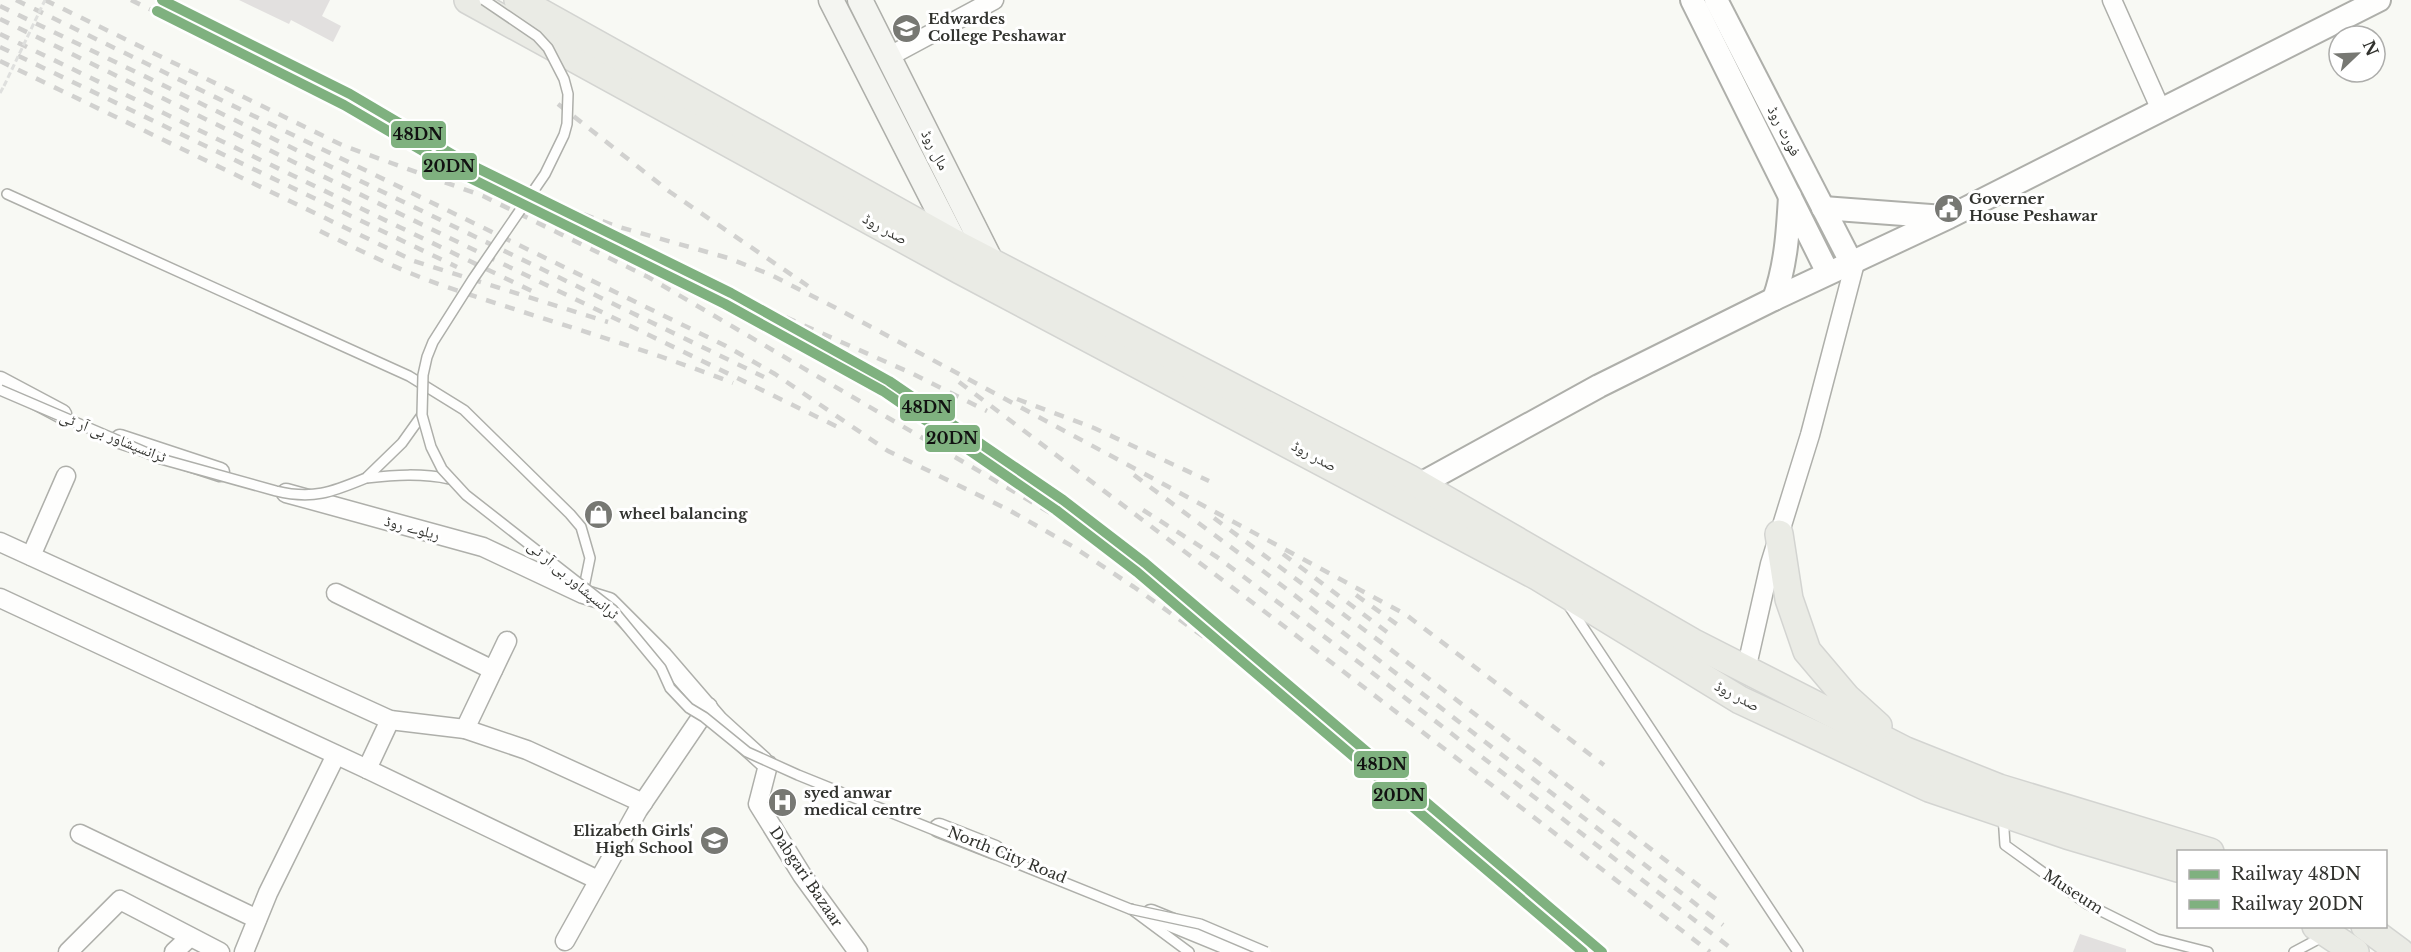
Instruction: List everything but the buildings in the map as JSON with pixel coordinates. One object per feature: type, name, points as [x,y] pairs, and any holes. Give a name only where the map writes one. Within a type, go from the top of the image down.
[{"type":"main road","name":"صدر روڈ","points":[[468,0],[983,270],[1419,484],[1576,577],[1692,642],[1906,751],[1999,788],[2203,850]]},
{"type":"main road","name":"صدر روڈ","points":[[518,0],[954,243],[1012,297],[1242,417],[1556,587],[1740,700],[1929,789],[2177,868]]},
{"type":"main road","name":"مال روڈ","points":[[831,0],[954,243]]},
{"type":"main road","name":"مال روڈ","points":[[860,0],[888,57],[983,270]]},
{"type":"main road","points":[[1779,534],[1789,599],[1807,651],[1846,697],[1906,751]]},
{"type":"main road","points":[[2366,928],[2400,952]]},
{"type":"main road","points":[[2322,930],[2355,952]]},
{"type":"street","points":[[888,57],[994,0]]},
{"type":"street","name":"فورٹ روڈ","points":[[1692,0],[1828,273]]},
{"type":"street","name":"فورٹ روڈ","points":[[1716,0],[1823,208],[1854,261]]},
{"type":"street","points":[[2112,0],[2161,110]]},
{"type":"street","points":[[1419,484],[1599,386],[1828,273],[1949,218],[2379,0]]},
{"type":"street","points":[[1774,299],[1782,276],[1787,249],[1790,195]]},
{"type":"street","points":[[1823,208],[1875,214],[1949,218]]},
{"type":"street","points":[[1746,670],[1770,564],[1810,435],[1854,261]]},
{"type":"street","name":"ریلوے روڈ","points":[[0,381],[94,430],[278,491],[483,547],[583,594],[609,602],[663,656],[708,707],[768,765]]},
{"type":"street","points":[[31,556],[66,476]]},
{"type":"street","points":[[0,542],[390,720],[465,729],[527,750],[643,803]]},
{"type":"street","points":[[336,593],[493,670]]},
{"type":"street","points":[[0,598],[367,769],[598,880]]},
{"type":"street","points":[[465,729],[507,641]]},
{"type":"street","points":[[565,941],[643,803],[708,707]]},
{"type":"street","points":[[367,769],[390,720]]},
{"type":"street","points":[[244,952],[257,919],[336,755]]},
{"type":"street","name":"Dabgari Bazaar","points":[[768,765],[758,804],[802,875],[858,952]]},
{"type":"street","name":"North City Road","points":[[768,765],[965,837],[1244,952]]},
{"type":"street","points":[[80,834],[257,919]]},
{"type":"street","points":[[68,952],[120,900],[220,952]]},
{"type":"street","points":[[174,952],[190,937]]},
{"type":"lane","name":"ٹرانسپشاور بی آر ٹی","points":[[484,0],[537,36],[549,48],[564,79],[568,94],[567,124],[545,174],[512,220],[433,342],[423,375],[422,415],[434,453],[450,479],[613,610],[661,668],[670,688],[689,708],[704,717],[747,752],[788,771],[1130,909],[1200,924],[1266,952]]},
{"type":"lane","points":[[7,194],[409,376],[455,403],[518,461],[581,527],[590,558],[583,594]]},
{"type":"lane","name":"ٹرانسپشاور بی آر ٹی","points":[[0,390],[161,459],[294,495],[322,495],[366,478],[405,474],[431,475],[450,479]]},
{"type":"lane","name":"ٹرانسپشاور بی آر ٹی","points":[[366,478],[402,443],[422,415]]},
{"type":"lane","points":[[1556,587],[1798,952]]},
{"type":"lane","name":"Museum","points":[[2003,814],[2005,845],[2086,904],[2157,939],[2208,952]]},
{"type":"lane","name":"ٹرانسپشاور بی آر ٹی","points":[[1130,909],[1189,952]]},
{"type":"lane","points":[[2294,952],[2322,930]]},
{"type":"path","points":[[0,93],[45,0]]},
{"type":"railway","points":[[16,0],[726,346],[775,374],[888,451],[1009,510],[1072,546],[1134,587],[1373,758]]},
{"type":"railway","points":[[45,0],[344,146],[483,196],[648,277],[1059,518]]},
{"type":"railway","points":[[131,0],[467,163]]},
{"type":"railway","points":[[0,6],[764,377]]},
{"type":"railway","points":[[0,19],[844,430]]},
{"type":"railway","points":[[0,34],[538,294]]},
{"type":"railway","points":[[0,47],[457,267]]},
{"type":"railway","points":[[0,61],[414,261],[608,322]]},
{"type":"railway","points":[[558,104],[670,192],[808,286]]},
{"type":"railway","points":[[546,201],[616,226],[728,258],[769,274],[836,308],[1405,614],[1604,765]]},
{"type":"railway","points":[[545,217],[653,254]]},
{"type":"railway","points":[[320,231],[428,280],[733,383]]},
{"type":"railway","points":[[731,293],[911,373],[987,411]]},
{"type":"railway","points":[[959,382],[1289,630],[1710,952]]},
{"type":"railway","points":[[1017,399],[1094,428],[1209,481]]},
{"type":"railway","points":[[1134,475],[1267,574],[1723,925]]},
{"type":"railway","points":[[1143,510],[1217,557],[1357,661],[1736,952]]},
{"type":"railway","points":[[1214,518],[1390,649],[1720,902]]},
{"type":"railway","points":[[1283,554],[1391,635]]},
{"type":"railway","points":[[1356,595],[1398,625]]},
{"type":"rail line","name":"48DN","points":[[162,0],[350,94],[467,163],[731,293],[889,381],[1063,500],[1145,563],[1602,952]]},
{"type":"rail line","name":"20DN","points":[[157,11],[344,105],[462,174],[725,304],[883,391],[1056,510],[1137,572],[1583,952]]},
{"type":"place","name":"Edwardes College Peshawar","points":[[907,28]]},
{"type":"place","name":"Governer House Peshawar","points":[[1948,208]]},
{"type":"place","name":"wheel balancing","points":[[598,514]]},
{"type":"place","name":"syed anwar medical centre","points":[[783,802]]},
{"type":"place","name":"Elizabeth Girls' High School","points":[[714,840]]}]
